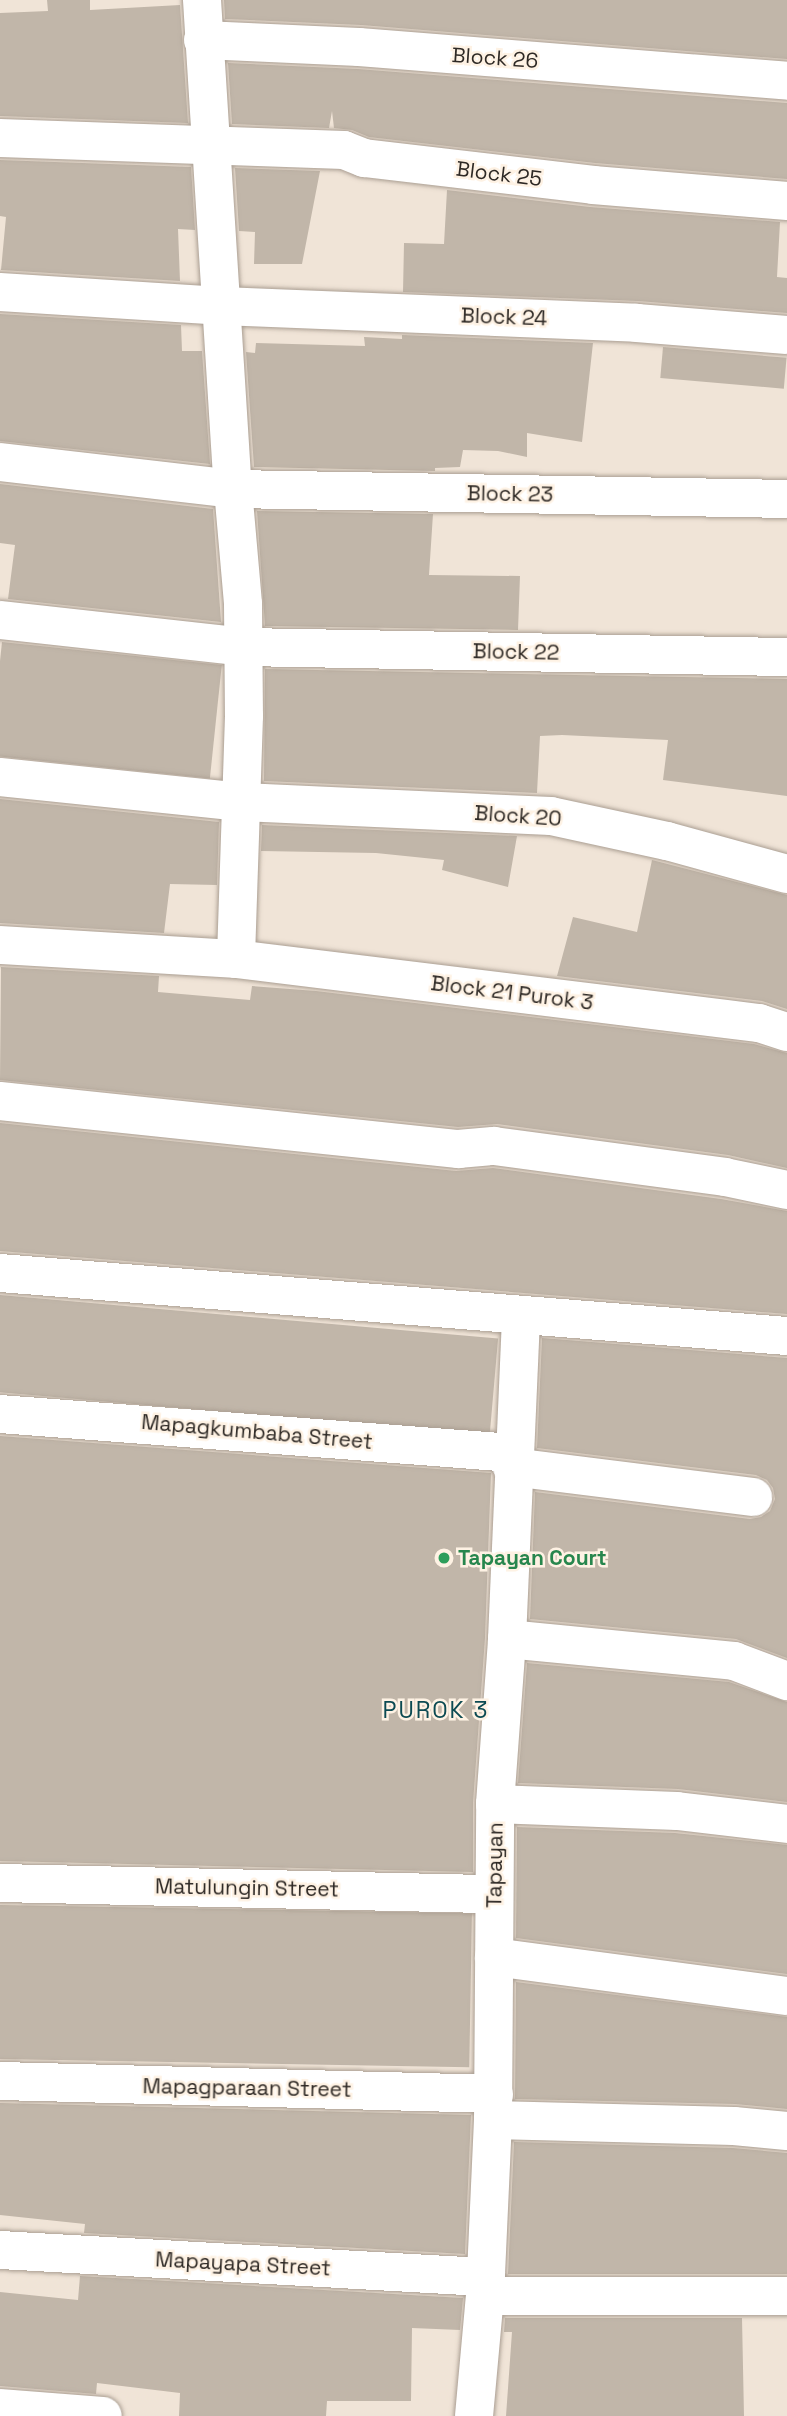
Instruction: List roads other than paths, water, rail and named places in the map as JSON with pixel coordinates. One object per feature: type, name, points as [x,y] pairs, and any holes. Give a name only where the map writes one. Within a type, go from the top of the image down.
[{"type":"street","points":[[202,0],[244,647],[236,959]]},
{"type":"street","name":"Block 26","points":[[203,40],[359,47],[787,81]]},
{"type":"street","name":"Block 25","points":[[0,138],[344,150],[364,158],[593,186],[787,201]]},
{"type":"street","name":"Block 24","points":[[0,292],[221,306],[637,323],[787,335]]},
{"type":"street","name":"Block 23","points":[[0,462],[233,489],[787,499]]},
{"type":"street","name":"Block 22","points":[[0,620],[244,647],[787,657]]},
{"type":"street","name":"Block 20","points":[[0,777],[242,802],[551,816],[667,841],[787,874]]},
{"type":"street","name":"Block 21 Purok 3","points":[[0,945],[236,959],[759,1023],[787,1032]]},
{"type":"street","points":[[0,1101],[458,1149],[494,1146],[725,1177],[787,1190]]},
{"type":"street","points":[[0,1273],[787,1336]]},
{"type":"street","name":"Tapayan","points":[[474,2416],[486,2286],[494,2107],[495,1804],[507,1639],[521,1315]]},
{"type":"street","name":"Mapagkumbaba Street","points":[[0,1413],[513,1460],[753,1497]]},
{"type":"street","points":[[507,1639],[734,1661],[787,1681]]},
{"type":"street","points":[[495,1804],[677,1811],[787,1824]]},
{"type":"street","name":"Matulungin Street","points":[[0,1883],[494,1894]]},
{"type":"street","points":[[494,1956],[787,1996]]},
{"type":"street","name":"Mapagparaan Street","points":[[0,2081],[494,2107],[787,2132]]},
{"type":"street","name":"Mapayapa Street","points":[[0,2250],[486,2286],[787,2296]]},
{"type":"street","points":[[0,2408],[103,2416]]},
{"type":"place","name":"Tapayan Court","points":[[444,1558]]},
{"type":"district","name":"PUROK 3","points":[[436,1710]]}]
